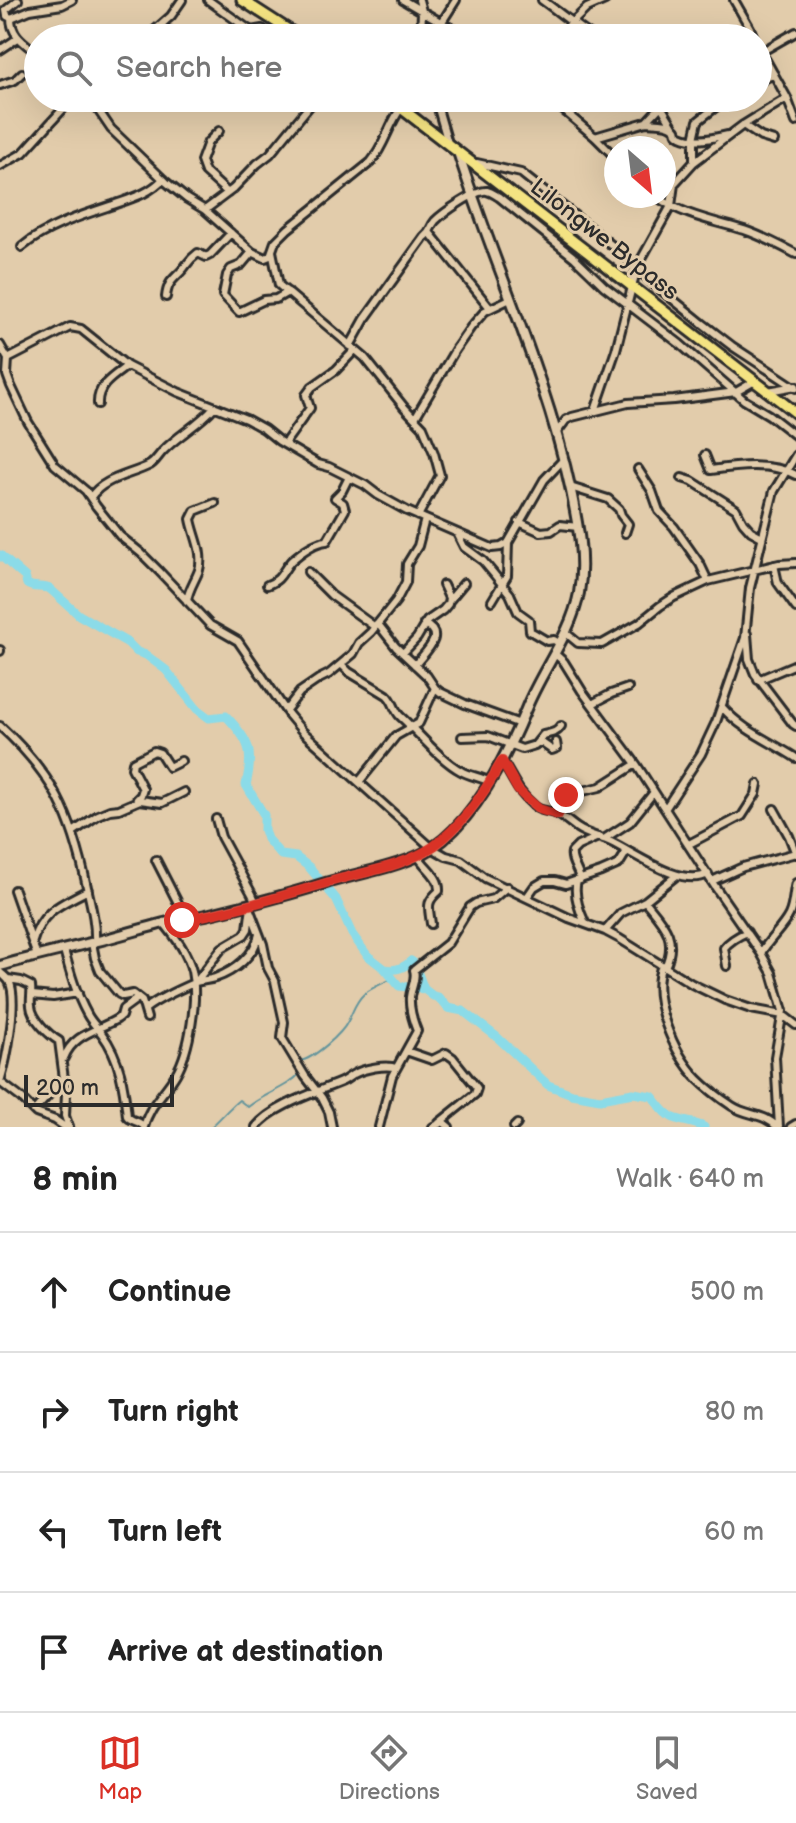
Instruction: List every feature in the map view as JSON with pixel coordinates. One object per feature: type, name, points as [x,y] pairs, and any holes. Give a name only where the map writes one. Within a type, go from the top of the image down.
[{"type":"main road","points":[[242,0],[279,24]]},
{"type":"main road","name":"Lilongwe Bypass","points":[[406,112],[796,413]]},
{"type":"street","points":[[11,18],[3,12],[18,0]]},
{"type":"street","points":[[11,18],[72,0]]},
{"type":"street","points":[[162,24],[182,0]]},
{"type":"street","points":[[208,0],[241,24]]},
{"type":"street","points":[[403,0],[445,24]]},
{"type":"street","points":[[419,0],[422,24]]},
{"type":"street","points":[[442,22],[456,0]]},
{"type":"street","points":[[542,0],[564,15],[571,24],[587,8],[604,0],[615,0]]},
{"type":"street","points":[[734,0],[748,24]]},
{"type":"street","points":[[11,18],[11,26],[24,43]]},
{"type":"street","points":[[772,43],[796,32]]},
{"type":"street","points":[[0,50],[18,38]]},
{"type":"street","points":[[772,71],[796,122]]},
{"type":"street","points":[[0,85],[15,80],[22,73]]},
{"type":"street","points":[[772,106],[787,98]]},
{"type":"street","points":[[0,166],[23,153],[60,112]]},
{"type":"street","points":[[99,112],[111,129],[163,179],[205,210],[252,252],[265,258],[270,256],[275,242],[288,229],[371,162],[379,153],[388,127],[398,112]]},
{"type":"street","points":[[205,210],[270,154],[304,112]]},
{"type":"street","points":[[439,112],[448,143]]},
{"type":"street","points":[[566,112],[604,146]]},
{"type":"street","points":[[646,122],[655,112]]},
{"type":"street","points":[[665,112],[679,135],[700,140],[730,135]]},
{"type":"street","points":[[694,162],[698,121],[709,112]]},
{"type":"street","points":[[676,182],[694,162],[761,112]]},
{"type":"street","points":[[595,137],[646,122],[673,126]]},
{"type":"street","points":[[743,125],[761,137],[774,141]]},
{"type":"street","points":[[219,131],[208,142],[201,161],[205,172],[228,193]]},
{"type":"street","points":[[0,966],[164,923],[251,906],[418,856],[454,828],[490,782],[502,761],[575,610],[581,579],[581,556],[578,527],[557,432],[458,151]]},
{"type":"street","points":[[473,162],[521,173],[702,323],[795,387]]},
{"type":"street","points":[[22,247],[45,232],[148,192],[163,179]]},
{"type":"street","points":[[286,445],[310,408],[306,395],[336,370],[352,348],[365,319],[430,233],[432,224],[472,196],[488,191],[575,258],[604,286],[670,336],[744,400],[796,436]]},
{"type":"street","points":[[595,411],[616,350],[637,267],[670,208]]},
{"type":"street","points":[[676,208],[748,231],[796,254]]},
{"type":"street","points":[[166,297],[168,285],[187,261],[198,253],[206,257],[210,255],[231,233]]},
{"type":"street","points":[[430,233],[490,308]]},
{"type":"street","points":[[272,251],[277,282],[370,363],[425,431],[440,475],[422,518],[418,546],[407,564],[406,582],[396,601],[353,654],[300,692],[286,710]]},
{"type":"street","points":[[252,252],[241,265],[231,269],[223,295],[239,312],[288,292]]},
{"type":"street","points":[[415,418],[460,343],[481,315],[510,299]]},
{"type":"street","points":[[8,359],[70,327],[81,329],[127,366],[178,392],[256,424],[318,464],[365,485],[422,518],[488,547],[501,547],[508,543]]},
{"type":"street","points":[[0,345],[8,359],[9,380],[55,465],[74,479],[120,536],[141,553],[210,625],[238,641],[303,732],[432,848],[461,860],[481,876],[605,931],[692,984],[751,1009],[783,1015],[796,1025]]},
{"type":"street","points":[[98,404],[98,396],[106,382],[127,366]]},
{"type":"street","points":[[557,432],[566,420],[595,411],[628,403],[736,392],[755,381]]},
{"type":"street","points":[[768,391],[795,387]]},
{"type":"street","points":[[91,497],[95,490],[108,482],[153,463],[192,426],[207,417],[214,407]]},
{"type":"street","points":[[705,455],[711,470],[763,466],[796,475]]},
{"type":"street","points":[[665,809],[706,745],[722,707],[745,638],[753,571],[774,491],[796,455]]},
{"type":"street","points":[[492,601],[508,573],[508,543],[544,480],[564,459]]},
{"type":"street","points":[[638,469],[652,491],[659,511],[700,564],[708,581]]},
{"type":"street","points":[[267,585],[281,578],[291,562],[303,552],[319,541],[327,541],[345,510],[343,503],[335,498],[349,477]]},
{"type":"street","points":[[682,478],[736,509],[751,531],[762,537]]},
{"type":"street","points":[[570,487],[612,502],[628,524],[625,533]]},
{"type":"street","points":[[187,601],[199,571],[200,548],[191,519],[195,511],[215,503]]},
{"type":"street","points":[[519,522],[541,532],[551,531],[560,525],[578,527]]},
{"type":"street","points":[[456,532],[464,547],[483,561],[510,594],[518,612],[529,620],[530,631],[547,641],[554,640],[560,644]]},
{"type":"street","points":[[483,561],[488,547]]},
{"type":"street","points":[[566,633],[578,643],[606,642],[667,602],[708,581],[774,565],[796,563]]},
{"type":"street","points":[[774,565],[778,583],[796,608]]},
{"type":"street","points":[[308,572],[331,595],[376,625],[435,688],[465,704],[520,724]]},
{"type":"street","points":[[403,653],[417,638],[424,624],[446,608],[464,583]]},
{"type":"street","points":[[443,585],[449,601]]},
{"type":"street","points":[[415,665],[435,640],[431,628],[424,624]]},
{"type":"street","points":[[746,627],[749,659],[758,680],[796,726]]},
{"type":"street","points":[[554,653],[564,662],[636,764],[761,953],[778,989],[783,1015],[775,1057],[778,1127]]},
{"type":"street","points":[[341,664],[392,699],[399,715],[441,756],[461,771],[490,782]]},
{"type":"street","points":[[758,680],[796,664]]},
{"type":"street","points":[[359,782],[396,736],[419,723],[435,688]]},
{"type":"street","points":[[592,704],[628,688]]},
{"type":"street","points":[[722,707],[764,741],[796,758]]},
{"type":"street","points":[[0,726],[39,766],[59,797],[73,832],[88,890],[95,922],[97,966],[119,994],[133,994],[142,1001],[147,1018]]},
{"type":"street","points":[[537,743],[543,735],[553,733],[561,726]]},
{"type":"street","points":[[462,737],[488,736],[522,749],[542,743],[552,750],[558,746],[556,742]]},
{"type":"street","points":[[73,832],[105,811],[119,809],[141,795],[143,789],[132,768],[133,762],[154,751],[160,753],[169,767],[181,761]]},
{"type":"street","points":[[502,761],[518,790],[539,809],[558,815],[580,830],[677,875],[710,877],[796,854],[774,809]]},
{"type":"street","points":[[558,815],[566,795],[600,787],[636,764]]},
{"type":"street","points":[[689,844],[742,816],[756,794],[758,784]]},
{"type":"street","points":[[134,801],[147,799],[162,803],[184,792]]},
{"type":"street","points":[[586,924],[577,904],[575,887],[578,871],[572,852],[578,846],[630,822],[654,792]]},
{"type":"street","points":[[194,983],[225,945],[244,935],[248,929],[252,894],[224,844],[216,819]]},
{"type":"street","points":[[527,897],[534,887],[544,881],[564,884],[619,864],[627,851]]},
{"type":"street","points":[[418,856],[440,885],[439,891],[428,903],[431,924]]},
{"type":"street","points":[[156,860],[179,905],[182,920]]},
{"type":"street","points":[[605,931],[621,913],[645,901],[677,875]]},
{"type":"street","points":[[761,953],[794,910],[796,883]]},
{"type":"street","points":[[379,1127],[396,1068],[417,1031],[412,1022],[409,1000],[416,977],[414,970],[448,943],[470,907],[493,899],[507,887]]},
{"type":"street","points":[[14,890],[37,956]]},
{"type":"street","points":[[33,941],[43,921],[55,907],[88,890]]},
{"type":"street","points":[[645,901],[668,933],[671,947],[658,979],[662,1014],[676,1044],[697,1077],[733,1107],[767,1118],[778,1127]]},
{"type":"street","points":[[251,906],[268,968],[275,981],[284,1026],[282,1038],[327,1106],[332,1127]]},
{"type":"street","points":[[64,950],[89,1019],[111,1048],[118,1065],[127,1116],[144,1126],[154,1102],[173,1080],[183,1059],[194,1007],[192,972],[182,946],[164,923]]},
{"type":"street","points":[[727,966],[724,948],[747,932]]},
{"type":"street","points":[[145,1009],[194,983],[219,976],[244,961],[254,948],[259,934]]},
{"type":"street","points":[[0,972],[8,979],[31,986],[30,1004],[34,1015],[59,1041],[67,1127]]},
{"type":"street","points":[[8,979],[12,991],[10,1035],[0,1082],[34,1111],[67,1127]]},
{"type":"street","points":[[32,995],[53,997],[78,993]]},
{"type":"street","points":[[62,1066],[67,1050],[80,1036],[117,1019],[123,1009],[138,998]]},
{"type":"street","points":[[406,1051],[432,1060],[446,1053],[477,1088],[475,1094],[436,1125]]},
{"type":"street","points":[[256,1127],[262,1119],[300,1097],[362,1071],[385,1066],[396,1068]]},
{"type":"street","points":[[34,1111],[63,1079]]},
{"type":"street","points":[[436,1125],[443,1122],[449,1127]]},
{"type":"street","points":[[791,1127],[796,1124]]},
{"type":"waterway","points":[[0,555],[25,577],[27,584],[50,589],[79,615],[128,643],[166,670],[197,709],[209,718],[226,716],[248,747],[250,763],[246,785],[264,815],[267,839],[281,855],[296,857],[309,867],[336,899],[352,934],[367,955],[385,969],[399,986],[424,989],[438,997],[448,1008],[463,1011],[497,1037],[548,1085],[572,1094],[600,1099],[633,1093],[652,1096],[673,1117],[704,1127]]},
{"type":"waterway","points":[[385,969],[399,968],[411,961],[424,989]]},
{"type":"waterway","points":[[300,1061],[334,1039],[364,994],[392,979]]},
{"type":"waterway","points":[[211,1127],[239,1100],[248,1107],[301,1072]]},
{"type":"route","points":[[182,920],[298,893],[418,856],[454,828],[483,793],[502,761],[518,790],[539,809],[558,815],[566,795]]}]
